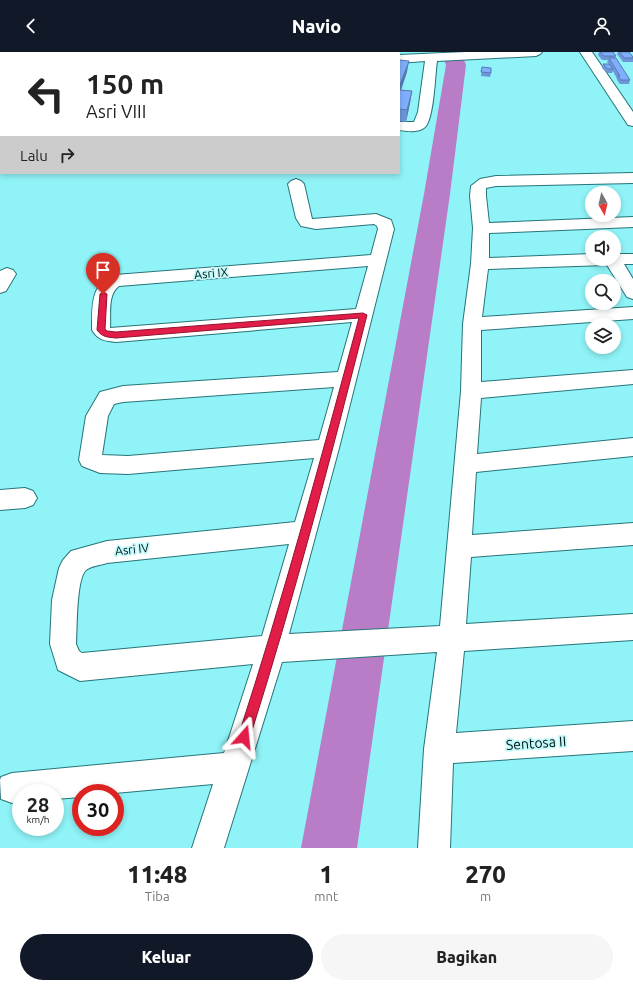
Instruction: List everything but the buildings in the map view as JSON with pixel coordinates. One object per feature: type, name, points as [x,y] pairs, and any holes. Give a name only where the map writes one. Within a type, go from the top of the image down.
[{"type":"street","points":[[77,52],[82,52]]},
{"type":"street","points":[[400,59],[536,52]]},
{"type":"street","points":[[586,52],[633,122]]},
{"type":"street","points":[[400,126],[414,127],[420,125],[438,57]]},
{"type":"street","points":[[434,848],[439,749],[452,639],[471,391],[472,324],[480,264],[481,228],[478,191],[479,186],[485,182],[633,178]]},
{"type":"street","points":[[208,848],[272,649],[328,448],[386,229],[385,223],[376,219],[316,224],[307,223],[304,218],[296,184]]},
{"type":"street","points":[[481,228],[633,222]]},
{"type":"street","points":[[621,259],[633,259]]},
{"type":"street","name":"Asri IX","points":[[363,315],[116,335],[105,334],[101,330],[103,294],[108,285],[115,281],[378,260]]},
{"type":"street","points":[[480,264],[585,260]]},
{"type":"street","points":[[616,266],[633,293]]},
{"type":"street","points":[[472,324],[633,313]]},
{"type":"street","points":[[471,391],[633,377]]},
{"type":"street","points":[[328,448],[128,465],[100,464],[90,460],[97,416],[107,398],[123,394],[346,379]]},
{"type":"street","points":[[465,464],[633,447]]},
{"type":"street","points":[[0,500],[25,498]]},
{"type":"street","name":"Asri IV","points":[[272,649],[80,667],[68,660],[63,644],[65,600],[72,568],[80,559],[107,552],[304,532]]},
{"type":"street","points":[[459,547],[633,534]]},
{"type":"street","points":[[272,649],[633,627]]},
{"type":"street","name":"Sentosa II","points":[[439,749],[633,736]]},
{"type":"street","points":[[54,784],[234,767]]},
{"type":"waterway","points":[[329,848],[437,194],[456,65],[451,52]]},
{"type":"route","points":[[103,294],[101,330],[105,334],[116,335],[363,315],[272,649],[244,737]]}]
